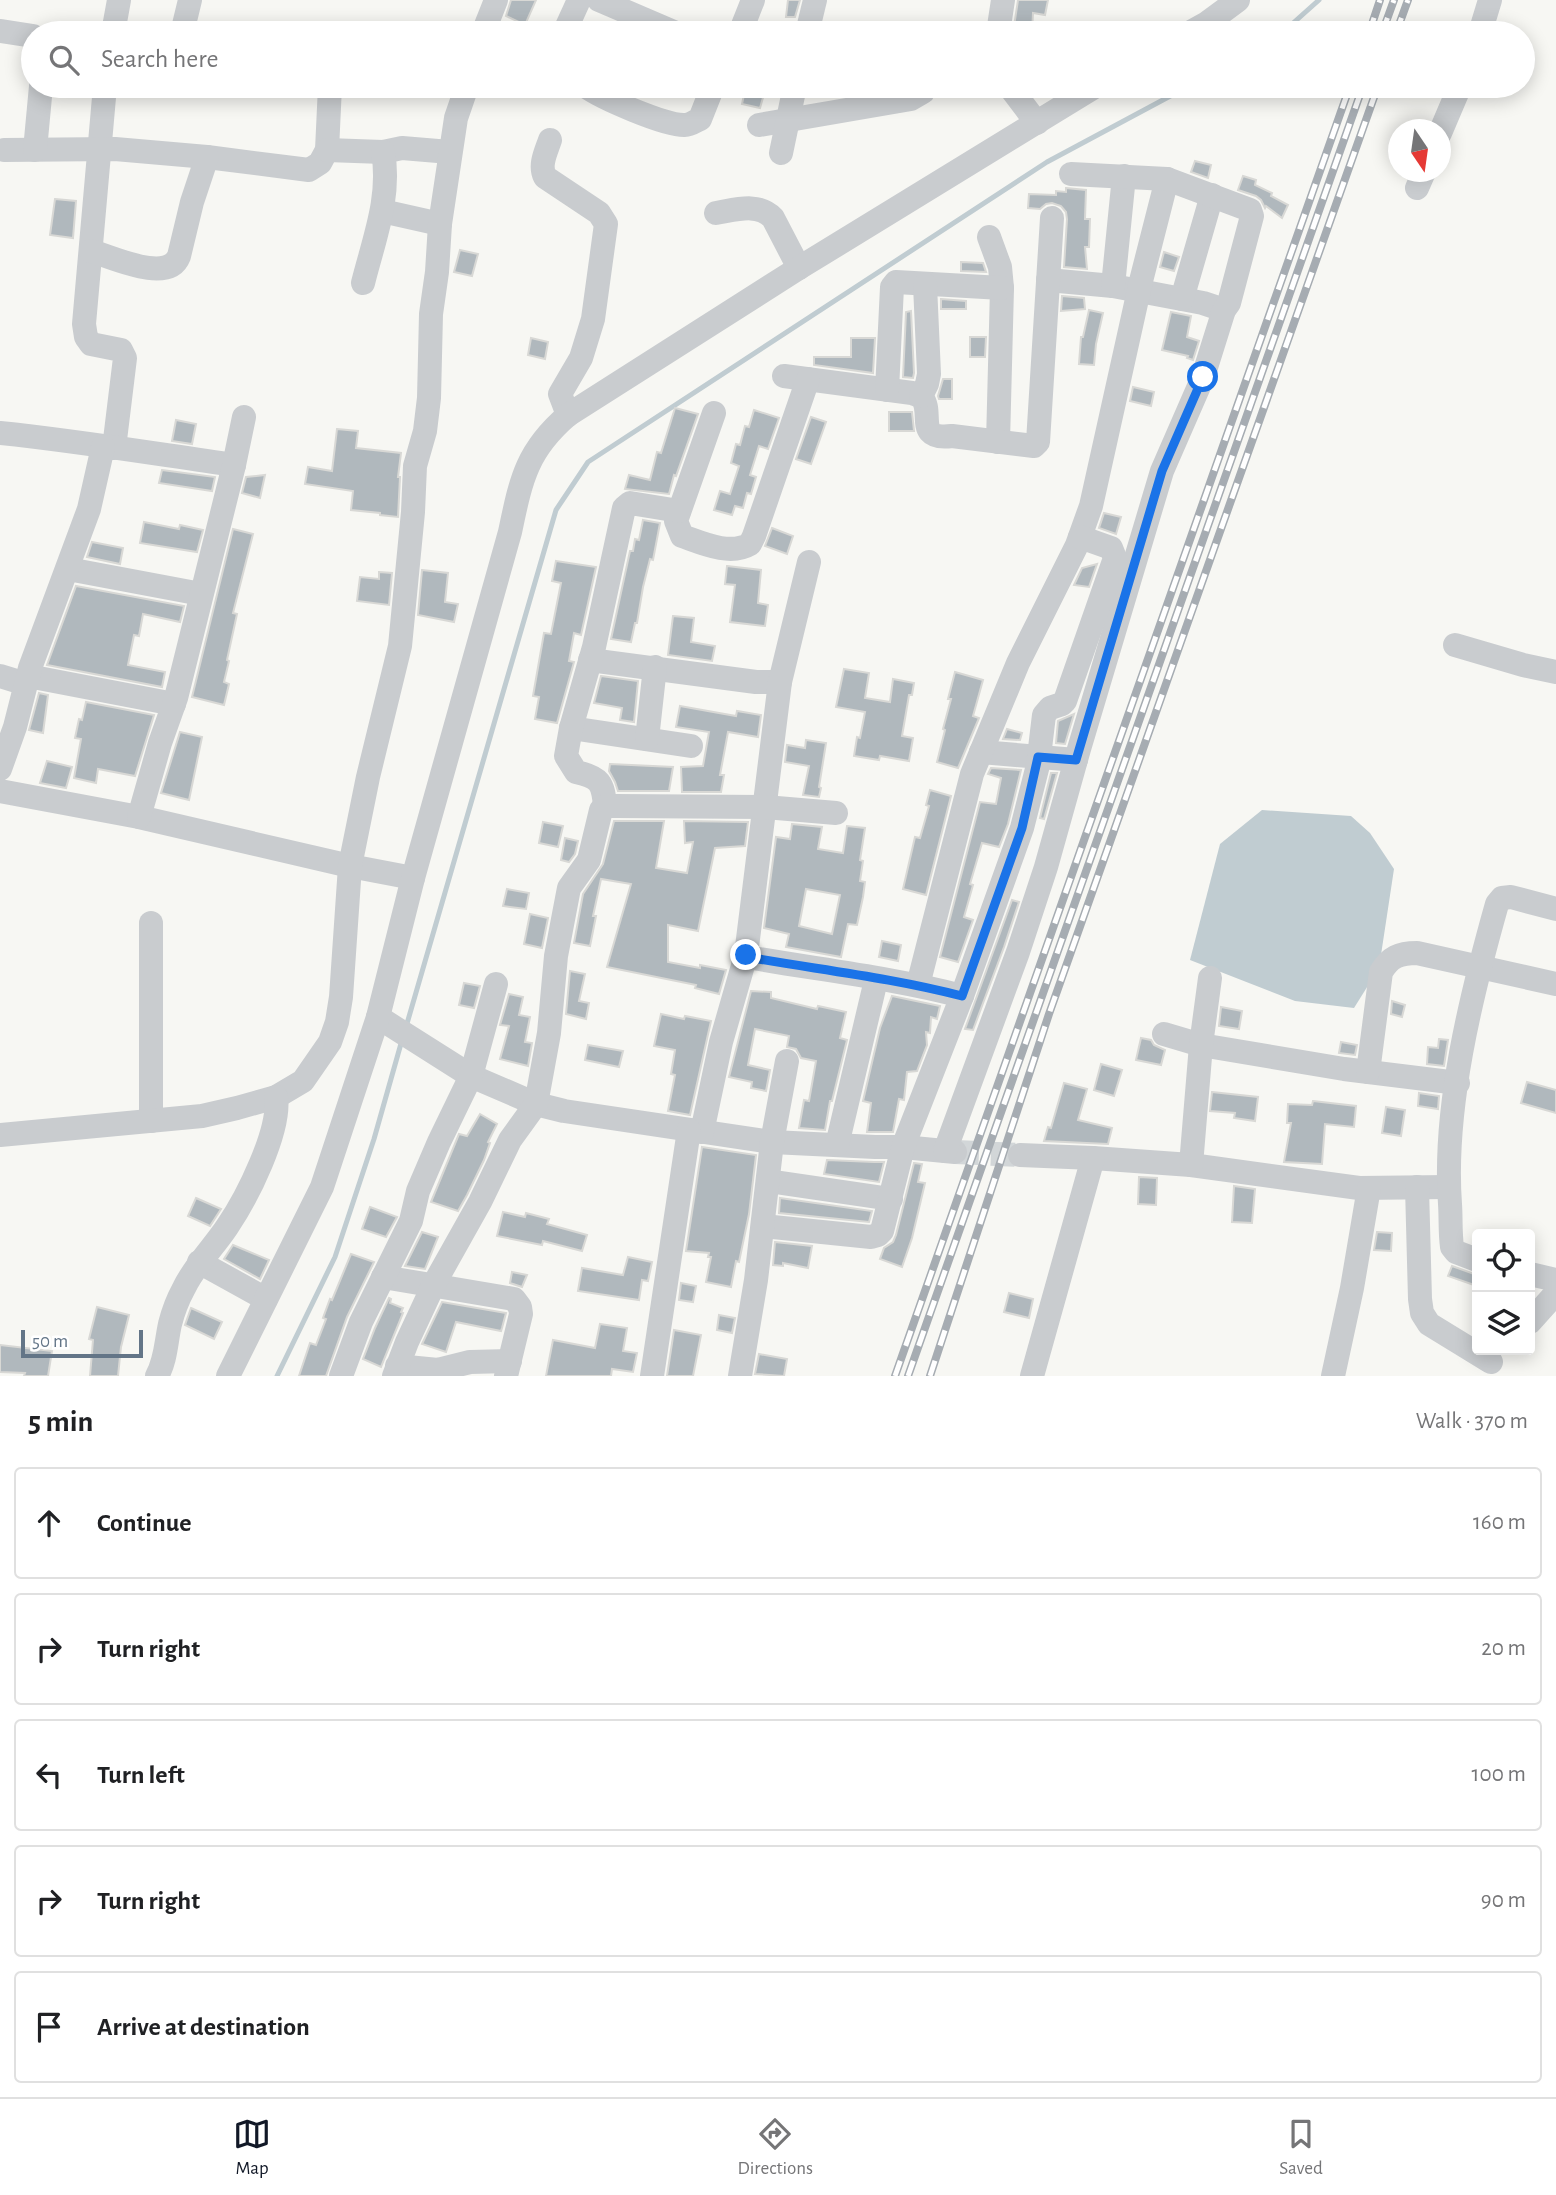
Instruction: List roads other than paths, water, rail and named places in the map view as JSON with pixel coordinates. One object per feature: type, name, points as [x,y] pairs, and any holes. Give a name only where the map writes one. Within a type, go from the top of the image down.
[{"type":"street","points":[[115,21],[119,0]]},
{"type":"street","points":[[185,21],[190,0]]},
{"type":"street","points":[[488,21],[496,0]]},
{"type":"street","points":[[569,21],[579,0]]},
{"type":"street","points":[[598,0],[648,21]]},
{"type":"street","points":[[745,21],[753,0]]},
{"type":"street","points":[[810,21],[815,0]]},
{"type":"street","points":[[1000,21],[1003,0]]},
{"type":"street","points":[[1210,21],[1238,0]]},
{"type":"street","points":[[1484,21],[1490,0]]},
{"type":"street","points":[[1,31],[21,34]]},
{"type":"street","points":[[35,150],[40,98]]},
{"type":"street","points":[[0,769],[15,727],[27,680],[89,509],[108,448],[124,379],[125,358],[121,350],[92,344],[86,337],[84,324],[104,98]]},
{"type":"street","points":[[4,150],[100,149],[207,157],[309,170],[320,163],[327,150],[329,98]]},
{"type":"street","points":[[0,1135],[202,1116],[237,1108],[276,1097],[303,1081],[330,1042],[341,997],[350,866],[368,777],[400,646],[415,466],[425,431],[429,398],[431,314],[440,224],[456,118],[463,98]]},
{"type":"street","points":[[605,98],[645,115],[683,125],[700,119],[708,98]]},
{"type":"street","points":[[781,153],[792,98]]},
{"type":"street","points":[[759,125],[913,98]]},
{"type":"street","points":[[1018,98],[1037,123]]},
{"type":"street","points":[[228,1376],[322,1186],[378,1017],[413,878],[510,532],[525,469],[550,431],[568,415],[799,268],[1077,98]]},
{"type":"street","points":[[1446,119],[1455,98]]},
{"type":"street","points":[[550,140],[542,164],[545,177],[598,213],[606,224],[593,319],[581,358],[560,394],[568,415]]},
{"type":"street","points":[[327,150],[383,152],[402,148],[450,152]]},
{"type":"street","points":[[363,283],[382,211],[386,169],[383,152]]},
{"type":"street","points":[[91,251],[146,268],[160,270],[172,266],[179,256],[192,202],[207,157]]},
{"type":"street","points":[[378,1017],[471,1076],[536,1104],[564,1111],[772,1142],[903,1147],[950,1152],[1034,904],[1158,482],[1203,377],[1224,310],[1229,303],[1252,213],[1167,179],[1071,174]]},
{"type":"street","points":[[1113,286],[1124,176]]},
{"type":"street","points":[[918,985],[972,774],[1018,663],[1080,537],[1091,506],[1167,179]]},
{"type":"street","points":[[1182,299],[1212,195]]},
{"type":"street","points":[[716,213],[752,208],[767,211],[774,218],[799,268]]},
{"type":"street","points":[[382,211],[440,224]]},
{"type":"street","points":[[714,413],[676,521],[682,536],[710,546],[738,548],[750,544],[796,377],[912,393],[924,401],[927,425],[931,432],[941,437],[1034,446],[1038,442],[1052,218]]},
{"type":"street","points":[[989,237],[1000,267],[1002,288],[998,442]]},
{"type":"street","points":[[1048,280],[1113,286],[1224,310]]},
{"type":"street","points":[[887,390],[892,286],[899,281],[925,285],[1002,288]]},
{"type":"street","points":[[921,397],[928,384],[929,374],[925,285]]},
{"type":"street","points":[[139,817],[174,704],[244,417]]},
{"type":"street","points":[[0,433],[69,440],[234,465]]},
{"type":"street","points":[[383,1277],[434,1284],[514,1298],[521,1314],[508,1369],[470,1362],[438,1370],[396,1371],[434,1284],[480,1202],[510,1140],[536,1104],[549,1033],[556,956],[569,888],[589,860],[599,815],[605,807],[599,781],[576,772],[566,756],[625,508],[630,503],[641,503],[679,511]]},
{"type":"street","points":[[763,1226],[871,1237],[882,1231],[903,1147],[962,996],[1022,828],[1038,757],[1044,715],[1050,708],[1065,701],[1115,558],[1111,548],[1080,537]]},
{"type":"street","points":[[652,1376],[695,1131],[746,955],[780,682],[808,562]]},
{"type":"street","points":[[68,569],[201,594]]},
{"type":"street","points":[[1455,645],[1523,665],[1556,671]]},
{"type":"street","points":[[590,660],[780,682]]},
{"type":"street","points":[[647,739],[655,667]]},
{"type":"street","points":[[0,676],[174,704]]},
{"type":"street","points":[[571,728],[691,746]]},
{"type":"street","points":[[981,752],[1076,760]]},
{"type":"street","points":[[0,791],[139,817],[413,878]]},
{"type":"street","points":[[605,807],[765,807],[836,813]]},
{"type":"street","points":[[1472,1258],[1456,1252],[1452,1247],[1448,1187],[1450,1135],[1480,968],[1497,904],[1502,898],[1511,897],[1556,909]]},
{"type":"street","points":[[151,923],[151,1121]]},
{"type":"street","points":[[1368,1072],[1381,972],[1388,960],[1403,953],[1417,953],[1556,984]]},
{"type":"street","points":[[746,955],[918,985],[962,996]]},
{"type":"street","points":[[1191,1166],[1201,1045],[1210,978]]},
{"type":"street","points":[[837,1145],[876,979]]},
{"type":"street","points":[[341,1376],[361,1322],[411,1221],[418,1191],[439,1142],[471,1076],[496,984]]},
{"type":"street","points":[[1164,1034],[1201,1045],[1368,1072],[1458,1083]]},
{"type":"street","points":[[740,1376],[756,1279],[772,1142],[787,1061]]},
{"type":"street","points":[[157,1376],[163,1365],[170,1322],[183,1290],[245,1196],[274,1128],[278,1110],[276,1097]]},
{"type":"street","points":[[1020,1155],[1191,1166],[1369,1188],[1448,1187]]},
{"type":"street","points":[[1032,1376],[1093,1158]]},
{"type":"street","points":[[768,1181],[891,1199]]},
{"type":"street","points":[[1417,1187],[1422,1313],[1429,1324],[1490,1362]]},
{"type":"street","points":[[1333,1376],[1352,1288],[1369,1188]]},
{"type":"street","points":[[200,1262],[266,1299]]},
{"type":"street","points":[[1535,1274],[1556,1280]]},
{"type":"street","points":[[1535,1316],[1556,1293]]},
{"type":"waterway","points":[[1295,21],[1319,0]]},
{"type":"waterway","points":[[406,1027],[556,510],[588,462],[1047,162],[1167,98]]},
{"type":"waterway","points":[[277,1376],[335,1257],[374,1139],[402,1040]]},
{"type":"tunnel","points":[[955,1152],[1020,1155]]},
{"type":"railway","points":[[1373,21],[1380,0]]},
{"type":"railway","points":[[1386,21],[1394,0]]},
{"type":"railway","points":[[1400,21],[1408,0]]},
{"type":"railway","points":[[895,1376],[1346,98]]},
{"type":"railway","points":[[908,1376],[1359,98]]},
{"type":"railway","points":[[930,1376],[1049,1014],[1374,98]]}]
